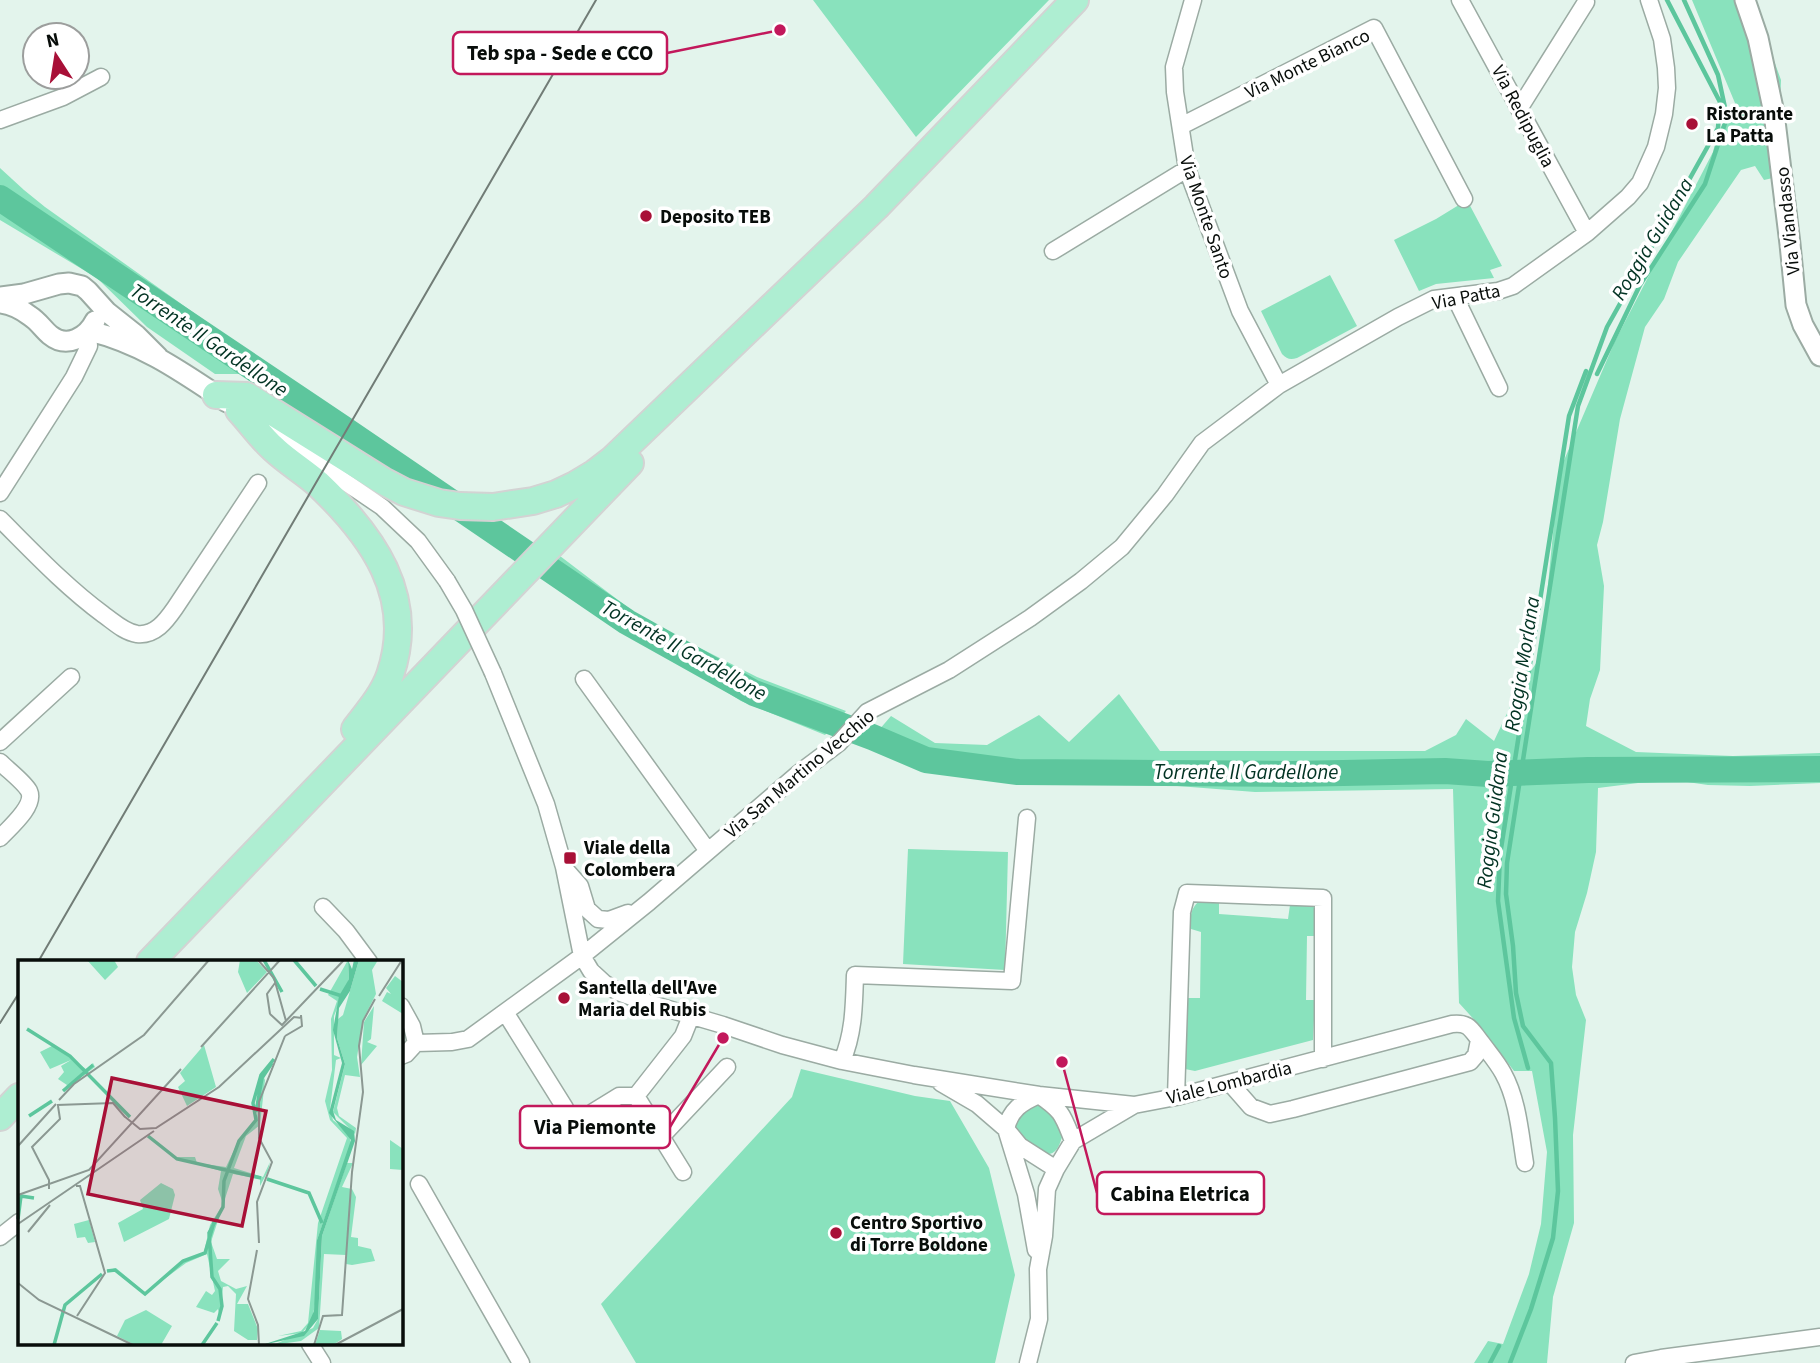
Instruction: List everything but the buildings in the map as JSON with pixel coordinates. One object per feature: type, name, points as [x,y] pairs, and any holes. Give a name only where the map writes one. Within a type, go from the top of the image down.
[{"type":"highway","points":[[152,960],[1076,0]]},
{"type":"highway","points":[[216,395],[247,396],[404,492],[439,503],[460,506],[493,508],[533,501],[556,494],[595,473],[612,460],[876,207]]},
{"type":"highway","points":[[239,410],[274,450],[302,471],[347,514],[370,543],[386,569],[395,597],[398,628],[389,677],[375,703],[293,796],[270,838]]},
{"type":"highway","points":[[0,1117],[18,1098]]},
{"type":"street","name":"Via Monte Santo","points":[[1193,0],[1174,67],[1187,169],[1240,311],[1279,385]]},
{"type":"street","name":"Via Redipuglia","points":[[1460,0],[1587,233]]},
{"type":"street","name":"Via Patta","points":[[1279,385],[1434,299],[1498,291],[1513,286],[1587,233],[1640,183],[1656,147],[1667,88],[1664,48],[1649,0]]},
{"type":"street","name":"Via Viandasso","points":[[1745,0],[1758,38],[1774,113],[1796,305],[1803,326],[1820,356]]},
{"type":"street","points":[[1519,109],[1586,2]]},
{"type":"street","name":"Via Monte Bianco","points":[[1181,126],[1374,28],[1464,198]]},
{"type":"street","points":[[0,120],[63,97],[101,77]]},
{"type":"street","points":[[1053,251],[1187,169]]},
{"type":"street","points":[[0,298],[69,283],[82,286],[158,357]]},
{"type":"street","points":[[54,286],[46,292],[38,312],[49,332],[65,341],[77,339],[89,332],[119,339],[158,357],[382,507],[418,541],[464,610],[493,673],[546,804],[564,867],[582,956],[591,971],[604,983],[618,992],[648,1003],[842,1061],[1039,1095],[1134,1105]]},
{"type":"street","points":[[1454,297],[1499,388]]},
{"type":"street","points":[[0,493],[70,384],[89,346],[89,332],[96,316],[94,299]]},
{"type":"street","points":[[0,303],[19,309],[65,348],[71,361],[70,384]]},
{"type":"street","name":"Via San Martino Vecchio","points":[[416,1042],[468,1039],[582,956],[649,902],[799,773],[839,743],[867,712],[949,670],[1030,618],[1081,581],[1122,547],[1165,495],[1202,443],[1279,385]]},
{"type":"street","points":[[0,519],[84,600],[123,629],[138,634],[151,632],[163,625],[258,483]]},
{"type":"street","points":[[0,742],[71,677]]},
{"type":"street","name":"Via San Martino Vecchio","points":[[584,679],[708,851]]},
{"type":"street","points":[[0,762],[29,792],[30,802],[0,838]]},
{"type":"street","points":[[842,1061],[853,1021],[855,975],[1012,981],[1027,818]]},
{"type":"street","points":[[564,867],[580,886],[587,909],[598,919],[620,917],[649,902]]},
{"type":"street","points":[[1176,1097],[1182,912],[1187,893],[1323,898],[1323,1059]]},
{"type":"street","points":[[323,907],[346,931],[368,960]]},
{"type":"street","points":[[402,1008],[412,1026],[416,1042],[402,1056]]},
{"type":"street","points":[[505,1012],[565,1108]]},
{"type":"street","points":[[636,1096],[683,1036],[691,1016]]},
{"type":"street","name":"Viale Lombardia","points":[[1028,1363],[1039,1319],[1038,1269],[1044,1236],[1047,1189],[1073,1141],[1134,1105],[1176,1097],[1461,1023],[1469,1026],[1505,1076],[1517,1109],[1524,1163]]},
{"type":"street","points":[[1230,1083],[1251,1107],[1270,1114],[1470,1062],[1476,1055],[1479,1041]]},
{"type":"street","points":[[661,1137],[727,1066]]},
{"type":"street","points":[[933,1078],[977,1104],[1006,1129],[1020,1146],[1056,1169]]},
{"type":"street","points":[[1038,1269],[1026,1194],[1006,1129],[1007,1122],[1016,1108],[1039,1095]]},
{"type":"street","points":[[1039,1095],[1052,1103],[1062,1114],[1073,1141]]},
{"type":"street","points":[[593,1112],[619,1096],[636,1096]]},
{"type":"street","points":[[636,1096],[683,1172]]},
{"type":"street","points":[[419,1184],[521,1363]]},
{"type":"street","points":[[0,1237],[18,1223]]},
{"type":"street","points":[[1634,1363],[1820,1337]]},
{"type":"street","points":[[311,1346],[321,1363]]},
{"type":"green space","points":[[813,0],[1049,0],[916,137]]},
{"type":"green space","points":[[1692,0],[1752,0],[1781,80],[1777,177],[1764,180],[1755,166],[1741,170],[1678,262],[1664,299],[1645,327],[1620,419],[1597,545],[1604,586],[1600,670],[1590,699],[1586,726],[1636,752],[1733,756],[1820,753],[1820,783],[1750,786],[1680,781],[1598,788],[1596,852],[1575,932],[1572,967],[1576,995],[1586,1020],[1573,1135],[1574,1223],[1553,1297],[1547,1363],[1474,1363],[1488,1341],[1503,1344],[1529,1274],[1541,1224],[1547,1152],[1532,1071],[1514,1071],[1459,1003],[1453,789],[1255,792],[946,768],[866,745],[891,716],[935,743],[987,745],[1039,715],[1069,742],[1119,694],[1160,751],[1425,751],[1456,735],[1466,719],[1494,741],[1518,690],[1541,656],[1559,472],[1615,341],[1713,152],[1718,132],[1735,103]]},
{"type":"green space","points":[[0,168],[45,207],[346,421],[338,435],[243,374],[215,374],[147,327],[97,278],[0,220]]},
{"type":"green space","points":[[1467,200],[1502,266],[1490,270],[1494,278],[1436,284],[1419,291],[1394,240]]},
{"type":"green space","points":[[1330,275],[1357,326],[1297,358],[1287,358],[1282,354],[1261,311]]},
{"type":"green space","points":[[560,556],[643,619],[757,677],[846,711],[825,735],[741,701],[542,575]]},
{"type":"green space","points":[[908,849],[1008,852],[1005,970],[903,964]]},
{"type":"green space","points":[[1198,902],[1219,902],[1219,914],[1288,919],[1290,905],[1318,906],[1317,936],[1307,936],[1306,1000],[1315,1000],[1313,1040],[1195,1071],[1185,1069],[1188,998],[1200,998],[1201,932],[1191,929],[1191,918],[1193,908]]},
{"type":"green space","name":"Centro Sportivo di Torre Boldone","points":[[801,1069],[915,1096],[950,1101],[989,1168],[1015,1275],[995,1363],[636,1363],[601,1304],[792,1097]]},
{"type":"green space","points":[[1034,1105],[1049,1110],[1063,1133],[1054,1152],[1048,1154],[1034,1148],[1012,1128],[1018,1115]]},
{"type":"waterway","name":"Roggia Morlana","points":[[1510,1363],[1531,1309],[1553,1238],[1558,1191],[1551,1063],[1523,1026],[1516,993],[1506,894],[1507,863],[1578,406],[1607,327],[1718,128],[1720,102],[1667,0]]},
{"type":"waterway","name":"Roggia Guidana","points":[[1597,374],[1640,285],[1705,184],[1727,117],[1718,75],[1684,0]]},
{"type":"waterway","name":"Torrente Il Gardellone","points":[[0,198],[627,622],[754,693],[926,760],[1018,772],[1292,774],[1445,771],[1488,774],[1588,770],[1820,769]]},
{"type":"waterway","name":"Roggia Guidana","points":[[1528,1068],[1514,1018],[1498,901],[1500,855],[1569,416],[1586,371]]},
{"type":"waterway","name":"Roggia Guidana","points":[[1490,1363],[1499,1346]]},
{"type":"tram line","points":[[39,960],[596,0]]},
{"type":"tram line","points":[[0,1023],[18,995]]},
{"type":"place","name":"Teb spa - Sede e CCO","points":[[780,30]]},
{"type":"place","name":"Ristorante La Patta","points":[[1692,124]]},
{"type":"place","name":"Deposito TEB","points":[[646,216]]},
{"type":"place","name":"Viale della Colombera","points":[[570,858]]},
{"type":"place","name":"Santella dell'Ave Maria del Rubis","points":[[564,998]]},
{"type":"place","name":"Via Piemonte","points":[[723,1038]]},
{"type":"place","name":"Cabina Eletrica","points":[[1062,1062]]},
{"type":"place","name":"Centro Sportivo di Torre Boldone","points":[[836,1233]]}]
